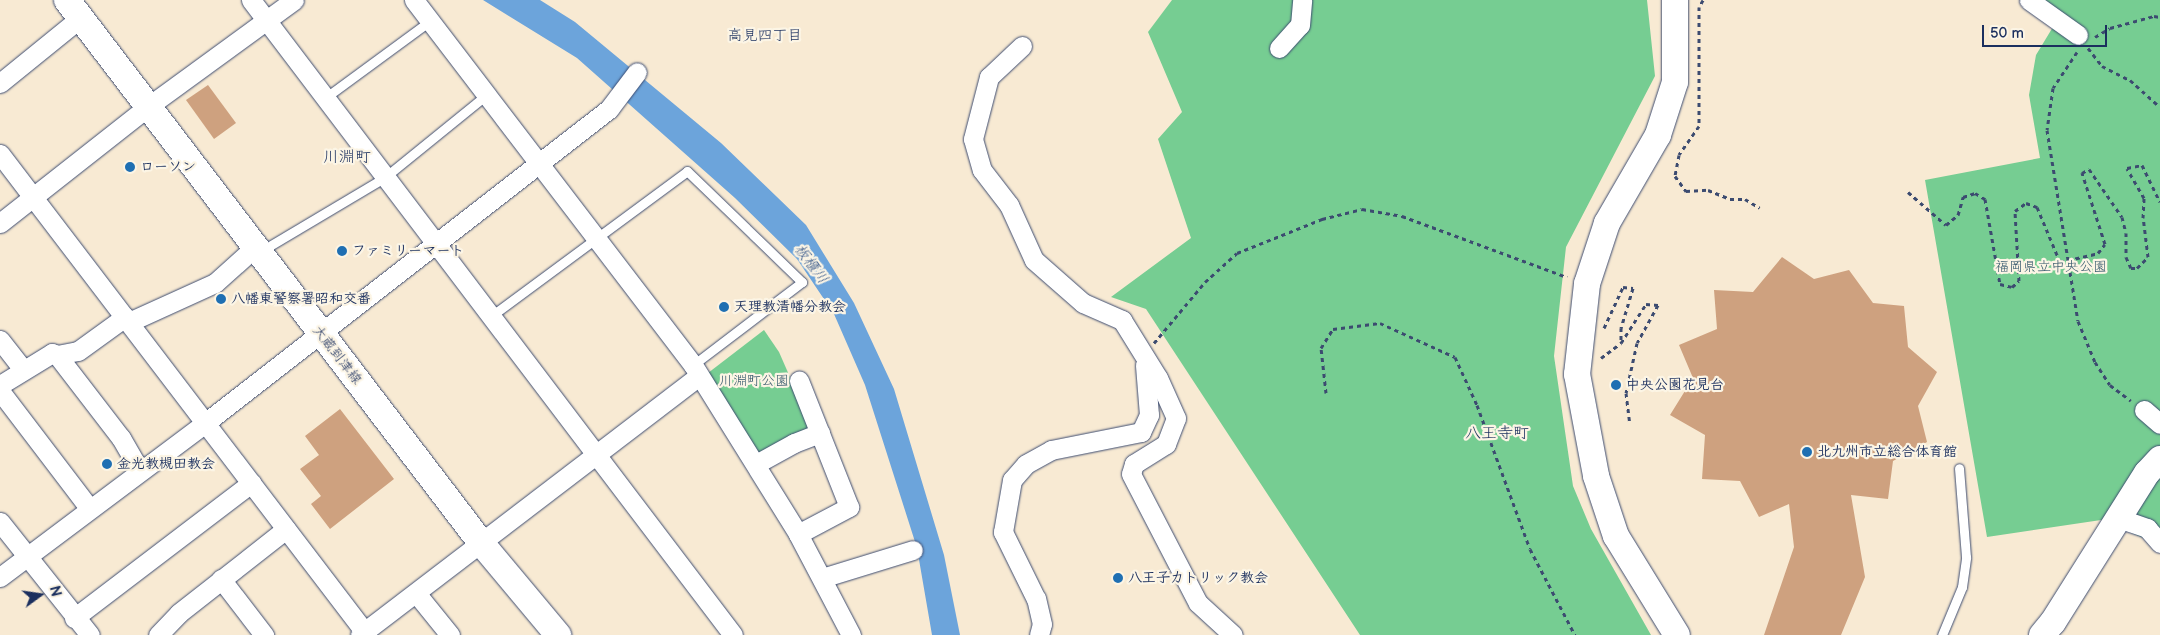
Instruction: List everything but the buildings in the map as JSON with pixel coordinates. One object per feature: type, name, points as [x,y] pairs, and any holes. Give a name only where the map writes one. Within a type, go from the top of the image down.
[{"type":"street","points":[[251,0],[433,243],[733,635]]},
{"type":"street","points":[[0,223],[146,108],[294,0]]},
{"type":"street","points":[[414,0],[696,371],[756,464],[798,534],[851,635]]},
{"type":"street","points":[[1279,48],[1300,25],[1302,0]]},
{"type":"street","points":[[1675,0],[1675,82],[1658,135],[1607,223],[1586,284],[1577,374],[1596,476],[1616,536],[1677,635]]},
{"type":"street","points":[[2029,0],[2081,39]]},
{"type":"street","points":[[0,83],[73,9]]},
{"type":"street","name":"大蔵到津線","points":[[73,9],[146,108],[482,544],[558,635]]},
{"type":"street","points":[[1022,46],[989,77],[974,139],[982,170],[1009,205],[1034,260],[1082,303],[1122,320],[1158,378],[1176,418],[1166,444],[1134,464],[1131,474],[1198,603],[1233,635]]},
{"type":"street","points":[[0,578],[89,508],[205,423],[433,243],[609,109],[638,72]]},
{"type":"street","points":[[0,154],[364,634],[596,454],[696,371]]},
{"type":"street","points":[[0,385],[23,369],[52,353],[57,355],[78,351],[127,320],[214,283],[256,250]]},
{"type":"street","points":[[0,340],[23,369]]},
{"type":"street","points":[[57,355],[121,438],[140,471]]},
{"type":"street","points":[[1039,635],[1042,624],[1036,599],[1004,532],[1012,480],[1026,464],[1051,450],[1141,432],[1149,415],[1149,387],[1143,356]]},
{"type":"street","points":[[798,534],[849,507],[799,382]]},
{"type":"street","points":[[0,391],[89,508]]},
{"type":"street","points":[[2144,410],[2160,424]]},
{"type":"street","points":[[756,464],[794,442],[820,433]]},
{"type":"street","points":[[2042,635],[2121,519],[2147,474],[2160,459]]},
{"type":"street","points":[[2121,519],[2160,482]]},
{"type":"street","points":[[74,618],[251,483]]},
{"type":"street","points":[[2121,519],[2147,528],[2160,543]]},
{"type":"street","points":[[0,522],[74,618],[90,635]]},
{"type":"street","points":[[158,635],[179,613],[286,529]]},
{"type":"street","points":[[822,578],[913,550]]},
{"type":"street","points":[[221,579],[264,635]]},
{"type":"street","points":[[416,593],[450,635]]},
{"type":"lane","points":[[325,98],[430,21]]},
{"type":"lane","points":[[256,250],[384,178],[486,95]]},
{"type":"lane","points":[[490,317],[595,237],[687,171],[802,282],[696,371]]},
{"type":"lane","points":[[1942,635],[1962,587],[1966,557],[1959,468]]},
{"type":"path","points":[[1703,0],[1699,7],[1699,126],[1679,155],[1675,176],[1686,191],[1708,190],[1730,199],[1745,199],[1760,208]]},
{"type":"path","points":[[2144,410],[2110,385],[2095,362],[2078,322],[2047,130],[2053,88],[2081,39],[2110,28],[2160,17]]},
{"type":"path","points":[[2081,39],[2102,66],[2130,80],[2160,107]]},
{"type":"path","points":[[1908,192],[1946,225],[1958,215],[1963,197],[1975,193],[1985,199],[2000,284],[2012,287],[2019,281],[2015,211],[2026,203],[2037,207],[2060,262],[2098,253],[2105,244],[2082,173],[2089,169],[2122,217],[2126,233],[2126,258],[2130,268],[2137,268],[2148,257],[2143,218],[2144,198],[2127,168],[2142,165],[2160,202]]},
{"type":"path","points":[[1143,356],[1205,282],[1237,253],[1322,219],[1362,210],[1402,216],[1586,284]]},
{"type":"path","points":[[1602,332],[1624,287],[1634,288],[1621,328],[1621,343]]},
{"type":"path","points":[[1601,358],[1621,343],[1646,304],[1658,305],[1637,343],[1626,392],[1630,424]]},
{"type":"path","points":[[1326,393],[1321,348],[1333,329],[1380,323],[1456,357],[1477,405],[1530,549],[1575,635]]},
{"type":"green space","points":[[1172,0],[1647,0],[1655,76],[1566,247],[1554,356],[1573,486],[1591,529],[1651,635],[1360,635],[1146,309],[1111,297],[1191,238],[1158,139],[1182,112],[1148,32]]},
{"type":"green space","name":"福岡県立中央公園","points":[[2022,0],[2160,0],[2160,545],[2101,520],[1987,537],[1925,180],[2040,158],[2029,95],[2036,55],[2059,17]]},
{"type":"green space","name":"川淵町公園","points":[[764,330],[779,352],[813,430],[760,458],[708,373]]},
{"type":"water","name":"板櫃川","points":[[483,0],[540,0],[575,22],[721,143],[806,225],[854,303],[894,389],[944,555],[960,635],[932,635],[917,548],[865,385],[834,314],[797,259],[735,198],[577,58]]},
{"type":"place","name":"ローソン","points":[[130,167]]},
{"type":"place","name":"ファミリーマート","points":[[342,251]]},
{"type":"place","name":"八幡東警察署昭和交番","points":[[221,299]]},
{"type":"place","name":"天理教清幡分教会","points":[[724,307]]},
{"type":"place","name":"中央公園花見台","points":[[1616,385]]},
{"type":"place","name":"北九州市立総合体育館","points":[[1807,452]]},
{"type":"place","name":"金光教槻田教会","points":[[107,464]]},
{"type":"place","name":"八王子カトリック教会","points":[[1118,578]]},
{"type":"district","name":"高見四丁目","points":[[765,36]]},
{"type":"district","name":"川淵町","points":[[347,158]]},
{"type":"district","name":"八王寺町","points":[[1497,434]]}]
